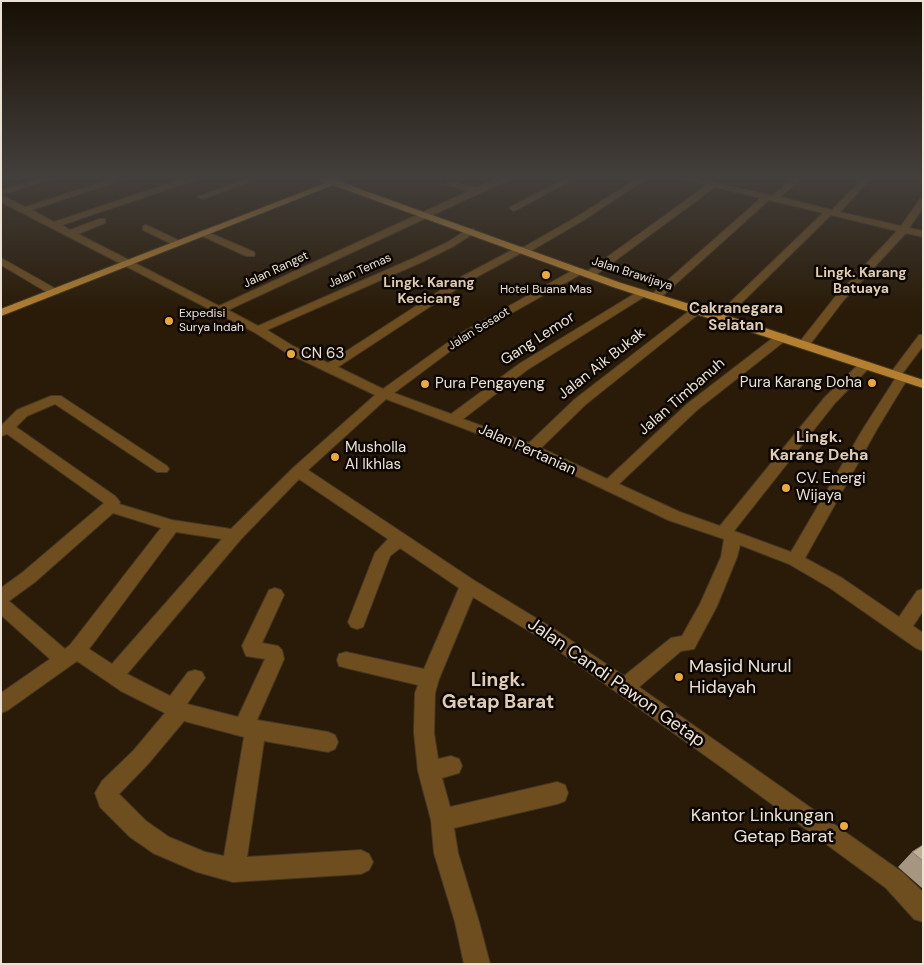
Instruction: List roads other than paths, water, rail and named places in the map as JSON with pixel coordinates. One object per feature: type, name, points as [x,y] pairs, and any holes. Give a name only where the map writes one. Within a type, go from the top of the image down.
[{"type":"main road","points":[[1,313],[229,223]]},
{"type":"main road","name":"Jalan Brawijaya","points":[[448,223],[584,273],[923,384]]},
{"type":"street","name":"Jalan Pertanian","points":[[50,223],[328,368],[384,394],[531,449],[674,516],[795,560],[836,583],[923,643]]},
{"type":"street","points":[[54,225],[60,223]]},
{"type":"street","points":[[71,233],[97,223]]},
{"type":"street","name":"Jalan Ranget","points":[[219,310],[408,223]]},
{"type":"street","points":[[328,368],[465,279],[572,223]]},
{"type":"street","name":"Jalan Sesaot","points":[[114,675],[236,535],[298,471],[384,394],[465,335],[584,273],[660,223]]},
{"type":"street","name":"Gang Lemor","points":[[454,419],[523,367],[649,295],[740,223]]},
{"type":"street","points":[[722,317],[820,223]]},
{"type":"street","points":[[873,223],[923,234]]},
{"type":"street","points":[[804,344],[839,299],[908,223]]},
{"type":"street","points":[[146,228],[177,244]]},
{"type":"street","name":"Jalan Temas","points":[[258,330],[418,260],[451,244],[471,231]]},
{"type":"street","points":[[203,233],[250,254]]},
{"type":"street","points":[[1,261],[54,292]]},
{"type":"street","name":"Jalan Aik Bukak","points":[[531,449],[580,402],[697,310]]},
{"type":"street","name":"Jalan Timbanuh","points":[[608,486],[692,407],[782,337]]},
{"type":"street","points":[[795,560],[870,429],[911,351],[923,338]]},
{"type":"street","points":[[624,688],[678,644],[687,644],[708,606],[730,557],[728,535],[830,400],[865,365]]},
{"type":"street","points":[[1,597],[29,577],[112,504],[110,500],[5,430],[22,413],[54,399],[59,400],[162,469]]},
{"type":"street","name":"Jalan Candi Pawon Getap","points":[[298,471],[469,586],[548,634],[731,762],[894,880],[923,910]]},
{"type":"street","points":[[110,507],[172,526],[236,535]]},
{"type":"street","points":[[1,704],[70,655],[172,526]]},
{"type":"street","points":[[357,622],[383,553],[400,538]]},
{"type":"street","points":[[469,586],[429,679],[425,693],[424,733],[429,771],[442,820],[446,853],[468,922],[477,964]]},
{"type":"street","points":[[233,870],[250,728],[275,656],[272,652],[254,650],[252,646],[275,595]]},
{"type":"street","points":[[901,628],[923,596]]},
{"type":"street","points":[[1,604],[70,655],[114,675],[142,692],[177,709],[276,734],[328,742]]},
{"type":"street","points":[[346,660],[429,679]]},
{"type":"street","points":[[195,678],[177,709],[141,757],[106,793],[108,799],[138,829],[161,845],[205,864],[233,870],[361,862]]},
{"type":"street","points":[[429,771],[451,766]]},
{"type":"street","points":[[442,820],[557,793]]},
{"type":"place","name":"Hotel Buana Mas","points":[[546,275]]},
{"type":"place","name":"Expedisi Surya Indah","points":[[169,321]]},
{"type":"place","name":"CN 63","points":[[291,354]]},
{"type":"place","name":"Pura Karang Doha","points":[[872,383]]},
{"type":"place","name":"Pura Pengayeng","points":[[425,384]]},
{"type":"place","name":"Musholla Al Ikhlas","points":[[335,457]]},
{"type":"place","name":"CV. Energi Wijaya","points":[[786,488]]},
{"type":"place","name":"Masjid Nurul Hidayah","points":[[679,677]]},
{"type":"place","name":"Kantor Linkungan Getap Barat","points":[[844,826]]},
{"type":"district","name":"Lingk. Karang Batuaya","points":[[861,282]]},
{"type":"district","name":"Lingk. Karang Kecicang","points":[[429,292]]},
{"type":"district","name":"Cakranegara Selatan","points":[[736,318]]},
{"type":"district","name":"Lingk. Karang Deha","points":[[819,447]]},
{"type":"district","name":"Lingk. Getap Barat","points":[[498,692]]}]
